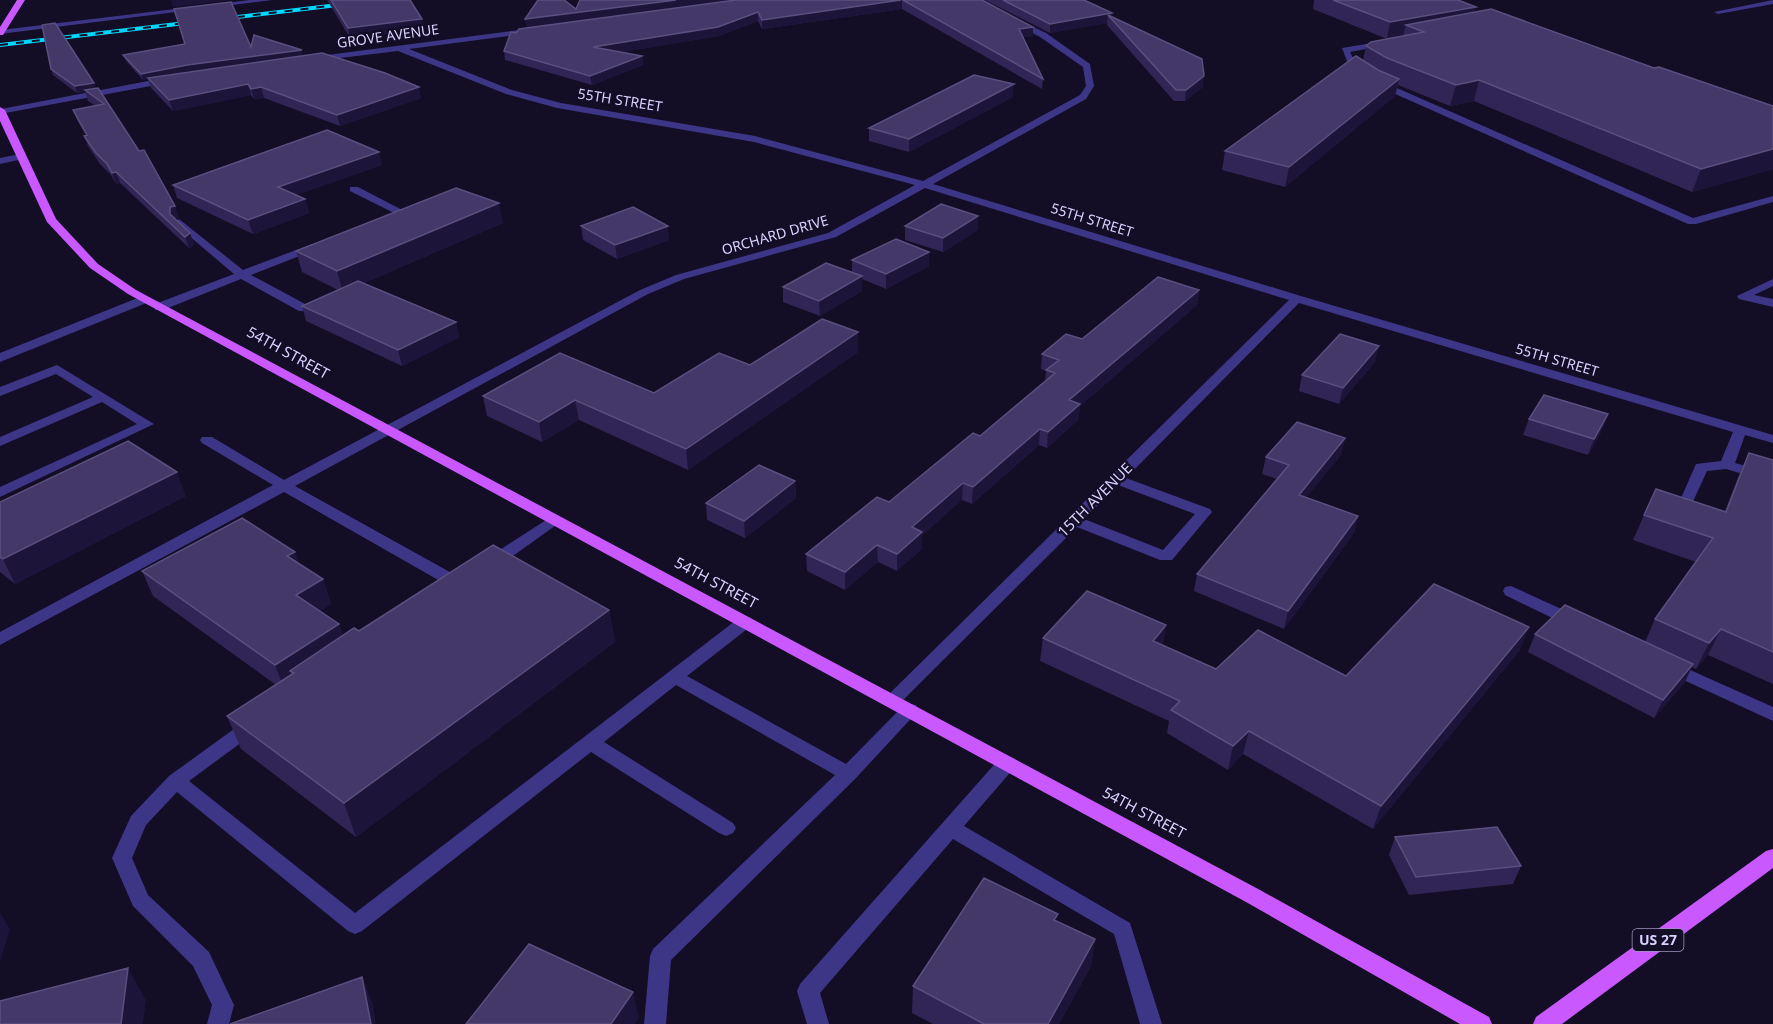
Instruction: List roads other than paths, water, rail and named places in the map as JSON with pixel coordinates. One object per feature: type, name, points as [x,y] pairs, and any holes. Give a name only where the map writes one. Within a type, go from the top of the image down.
[{"type":"main road","points":[[1,32],[21,0]]},
{"type":"main road","name":"54TH STREET","points":[[1,111],[20,157],[51,220],[94,266],[152,303],[1253,896],[1481,1024]]},
{"type":"main road","name":"US 27","points":[[1544,1024],[1773,857]]},
{"type":"street","points":[[1,32],[269,0]]},
{"type":"street","points":[[1718,12],[1773,2]]},
{"type":"street","name":"ORCHARD DRIVE","points":[[0,639],[644,292],[680,277],[832,235],[927,185],[1083,97],[1090,86],[1087,66],[1043,35],[1006,16]]},
{"type":"street","name":"GROVE AVENUE","points":[[306,60],[548,28]]},
{"type":"street","points":[[1390,42],[1345,50],[1353,67],[1378,83],[1692,222],[1773,199]]},
{"type":"street","name":"55TH STREET","points":[[399,48],[498,88],[560,106],[755,139],[927,185],[1297,299],[1773,439]]},
{"type":"street","points":[[1,111],[178,78]]},
{"type":"street","points":[[0,161],[20,157]]},
{"type":"street","points":[[354,189],[403,213],[382,221]]},
{"type":"street","points":[[179,222],[242,275],[303,308]]},
{"type":"street","points":[[0,358],[152,303],[242,275],[328,242]]},
{"type":"street","points":[[1773,282],[1743,296],[1773,303]]},
{"type":"street","name":"15TH AVENUE","points":[[892,701],[1297,299]]},
{"type":"street","points":[[0,392],[57,369],[147,424],[0,493]]},
{"type":"street","points":[[0,442],[103,397]]},
{"type":"street","points":[[1727,465],[1741,429]]},
{"type":"street","points":[[207,440],[460,585]]},
{"type":"street","points":[[1685,505],[1701,467],[1727,465],[1773,479]]},
{"type":"street","points":[[1074,520],[1166,557],[1205,512],[1116,479]]},
{"type":"street","points":[[441,598],[554,520]]},
{"type":"street","points":[[1511,591],[1595,631]]},
{"type":"street","points":[[176,781],[355,925],[745,622]]},
{"type":"street","points":[[1658,661],[1773,715]]},
{"type":"street","points":[[675,677],[848,774]]},
{"type":"street","points":[[655,1024],[661,956],[848,774],[910,710]]},
{"type":"street","points":[[218,1024],[223,1005],[201,959],[140,900],[122,858],[138,821],[176,781],[268,714]]},
{"type":"street","points":[[590,742],[726,828]]},
{"type":"street","points":[[818,1024],[808,991],[1007,763]]},
{"type":"street","points":[[951,828],[1123,929],[1151,1024]]},
{"type":"railway","points":[[221,19],[346,4]]},
{"type":"railway","points":[[0,45],[194,22]]}]
